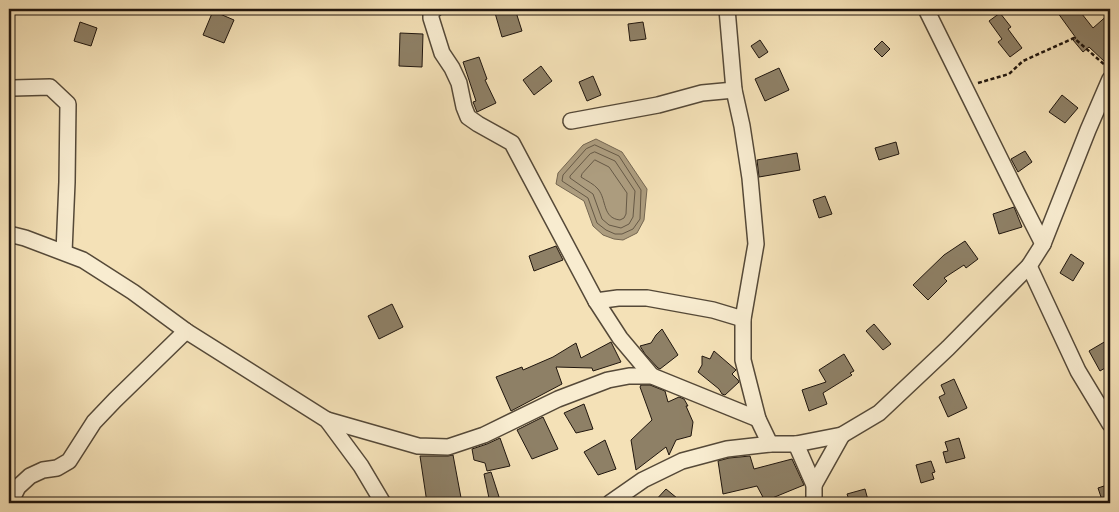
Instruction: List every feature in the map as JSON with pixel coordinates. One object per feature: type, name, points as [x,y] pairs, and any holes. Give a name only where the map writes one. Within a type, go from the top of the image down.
[{"type":"street","points":[[435,9],[431,12],[430,18],[442,53],[459,83],[464,108],[468,117],[512,143],[596,301],[620,338],[652,376]]},
{"type":"street","points":[[727,9],[734,90],[750,178],[756,244],[743,319],[743,360],[758,419],[770,444]]},
{"type":"street","points":[[926,9],[1043,244]]},
{"type":"street","points":[[610,503],[643,480],[682,461],[727,449],[770,444],[796,444],[842,435],[879,413],[948,348],[1028,266],[1043,244],[1110,79]]},
{"type":"street","points":[[9,89],[50,87],[68,104],[64,252]]},
{"type":"street","points":[[570,121],[658,105],[702,94],[734,90]]},
{"type":"street","points":[[9,234],[25,238],[83,260],[124,286],[186,332],[327,420],[418,446],[448,447],[484,435],[558,399],[608,380],[629,376],[652,376],[758,419]]},
{"type":"street","points":[[1028,266],[1078,371],[1110,424]]},
{"type":"street","points":[[596,301],[618,298],[647,298],[713,310],[743,319]]},
{"type":"street","points":[[10,503],[18,487],[30,476],[44,470],[57,468],[69,461],[94,422],[114,400],[186,332]]},
{"type":"street","points":[[327,420],[361,466],[383,503]]},
{"type":"street","points":[[814,485],[842,435]]},
{"type":"street","points":[[796,444],[814,485],[814,503]]},
{"type":"path","points":[[964,86],[1009,74],[1023,61],[1074,38],[1110,69]]},
{"type":"water","points":[[596,139],[622,152],[647,189],[644,220],[637,233],[623,240],[603,235],[593,226],[584,201],[556,184],[558,173],[583,145]]},
{"type":"building","points":[[515,9],[522,31],[502,37],[495,13]]},
{"type":"building","points":[[1055,9],[1078,9],[1093,28],[1110,13],[1110,57],[1105,62],[1089,47],[1083,52],[1073,40],[1076,38]]},
{"type":"building","points":[[213,11],[234,20],[224,43],[203,35]]},
{"type":"building","points":[[1000,13],[1011,27],[1008,29],[1022,48],[1010,57],[998,42],[1002,39],[989,21]]},
{"type":"building","points":[[80,22],[97,28],[91,46],[74,41]]},
{"type":"building","points":[[643,22],[646,39],[630,41],[628,24]]},
{"type":"building","points":[[400,33],[423,34],[422,67],[399,66]]},
{"type":"building","points":[[760,40],[768,52],[759,58],[751,46]]},
{"type":"building","points":[[882,41],[890,49],[882,57],[874,49]]},
{"type":"building","points":[[479,57],[487,79],[485,80],[496,103],[477,112],[473,102],[476,101],[463,62]]},
{"type":"building","points":[[541,66],[552,81],[534,95],[523,80]]},
{"type":"building","points":[[779,68],[789,90],[765,101],[755,79]]},
{"type":"building","points":[[593,76],[601,95],[587,101],[579,82]]},
{"type":"building","points":[[1062,95],[1078,108],[1065,123],[1049,112]]},
{"type":"building","points":[[896,142],[899,154],[879,160],[875,148]]},
{"type":"building","points":[[1025,151],[1032,162],[1018,172],[1011,159]]},
{"type":"building","points":[[797,153],[800,170],[759,177],[757,160]]},
{"type":"building","points":[[825,196],[832,214],[819,218],[813,200]]},
{"type":"building","points":[[1014,207],[1022,227],[999,234],[993,214]]},
{"type":"building","points":[[965,241],[978,259],[966,268],[964,265],[944,278],[947,281],[928,300],[913,285],[944,255]]},
{"type":"building","points":[[556,246],[563,260],[534,271],[529,256]]},
{"type":"building","points":[[1071,254],[1084,263],[1073,281],[1060,273]]},
{"type":"building","points":[[392,304],[403,327],[379,339],[368,316]]},
{"type":"building","points":[[874,324],[891,344],[883,350],[866,331]]},
{"type":"building","points":[[662,329],[678,355],[660,369],[640,346],[651,343]]},
{"type":"building","points":[[1106,341],[1110,348],[1110,365],[1100,371],[1089,351]]},
{"type":"building","points":[[611,342],[621,362],[593,371],[592,368],[556,367],[562,384],[511,411],[496,377],[522,367],[523,370],[553,357],[576,343],[581,358]]},
{"type":"building","points":[[714,351],[736,370],[732,374],[739,382],[725,395],[698,372],[702,365],[702,356],[710,359]]},
{"type":"building","points":[[844,354],[854,371],[850,373],[852,375],[823,393],[827,404],[809,411],[802,390],[826,382],[819,370]]},
{"type":"building","points":[[954,379],[967,408],[948,417],[939,397],[945,394],[941,385]]},
{"type":"building","points":[[641,385],[650,385],[665,391],[668,402],[679,397],[684,399],[693,422],[691,436],[676,440],[669,455],[666,447],[636,470],[631,440],[652,420],[640,387]]},
{"type":"building","points":[[584,404],[593,429],[576,433],[564,413]]},
{"type":"building","points":[[543,417],[558,449],[532,459],[517,430]]},
{"type":"building","points":[[500,438],[510,466],[487,471],[485,463],[474,460],[472,449]]},
{"type":"building","points":[[959,438],[965,458],[946,463],[943,452],[948,451],[945,442]]},
{"type":"building","points":[[605,440],[616,469],[598,475],[584,452]]},
{"type":"building","points":[[453,455],[462,503],[427,503],[420,456]]},
{"type":"building","points":[[750,456],[754,469],[792,459],[804,485],[765,501],[757,486],[723,494],[718,461]]},
{"type":"building","points":[[931,461],[935,472],[932,473],[934,479],[921,483],[916,465]]},
{"type":"building","points":[[491,472],[501,503],[490,503],[484,474]]},
{"type":"building","points":[[1110,484],[1110,503],[1103,503],[1098,488]]},
{"type":"building","points":[[666,489],[683,503],[653,503]]},
{"type":"building","points":[[865,489],[868,500],[850,503],[847,494]]}]
